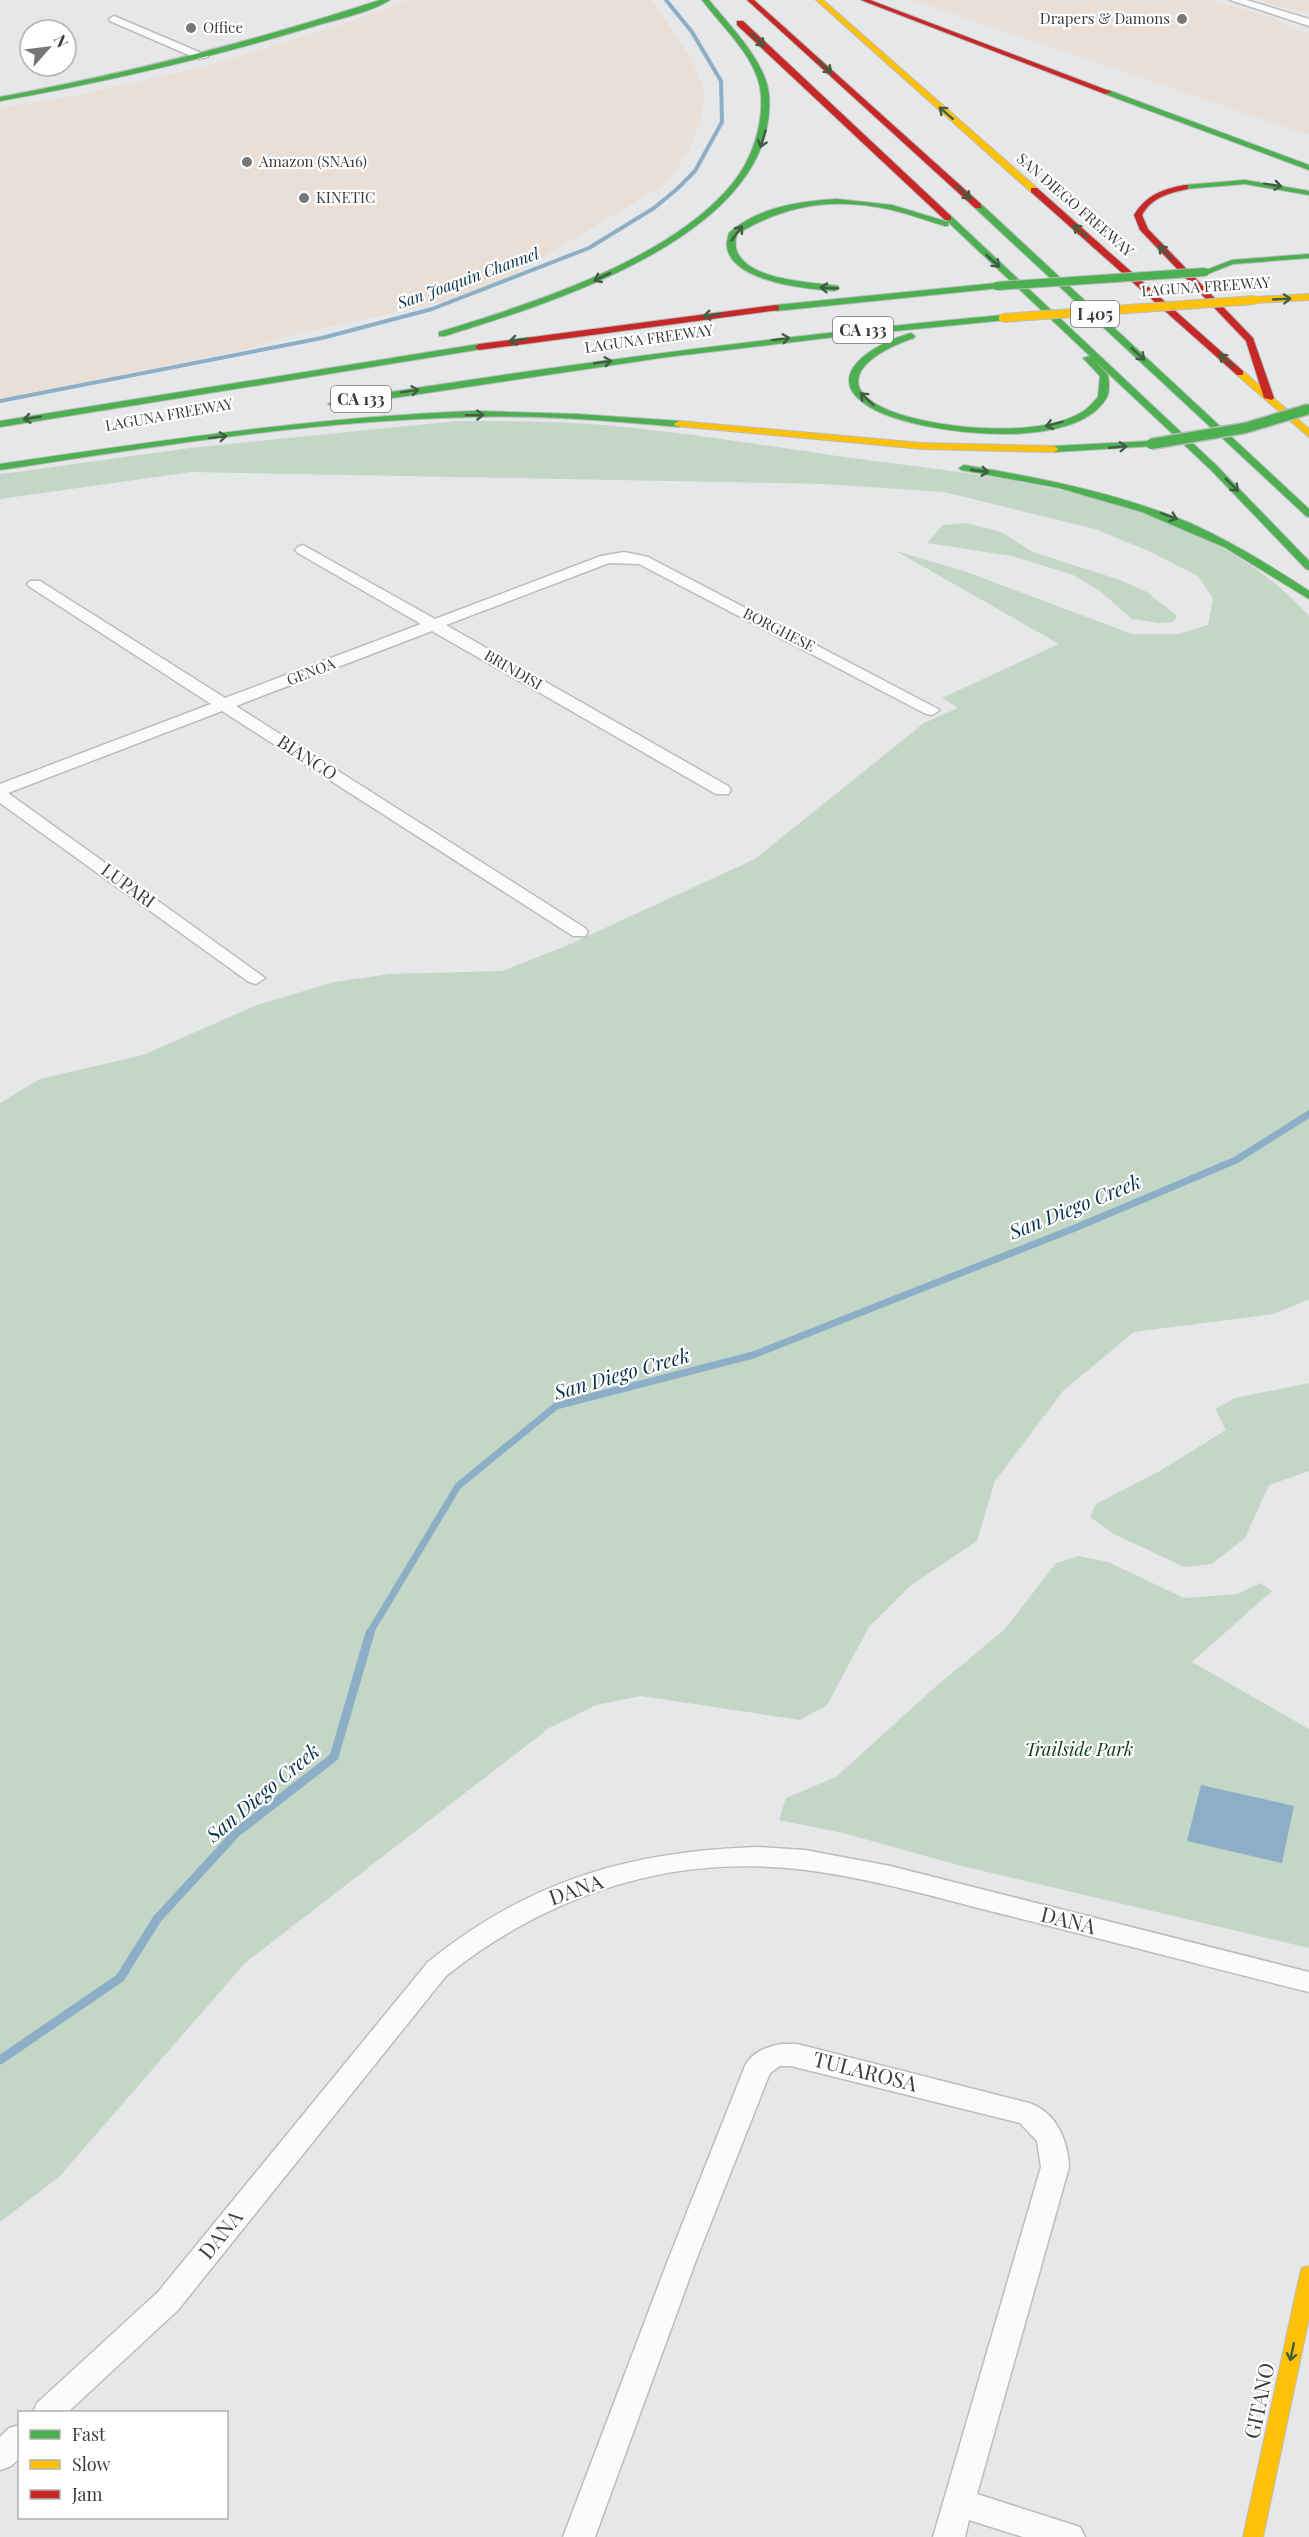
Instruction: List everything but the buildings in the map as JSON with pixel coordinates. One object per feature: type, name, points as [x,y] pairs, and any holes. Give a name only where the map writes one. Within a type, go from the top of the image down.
[{"type":"main road","points":[[0,91],[202,52],[359,0]]},
{"type":"main road","points":[[0,99],[202,52],[387,0]]},
{"type":"main road","points":[[429,337],[537,304],[631,263],[702,219],[742,179],[765,134],[765,95],[750,62],[705,0]]},
{"type":"main road","points":[[715,0],[1214,468],[1309,567]]},
{"type":"main road","name":"I 405","points":[[750,0],[878,115],[1309,514]]},
{"type":"main road","points":[[771,0],[880,99],[878,115]]},
{"type":"main road","name":"SAN DIEGO FREEWAY","points":[[819,0],[1309,434]]},
{"type":"main road","points":[[866,1],[1309,156]]},
{"type":"main road","points":[[866,1],[1309,168]]},
{"type":"main road","points":[[858,54],[1024,200],[1053,207]]},
{"type":"main road","points":[[1270,399],[1250,340],[1144,230],[1138,220],[1138,211],[1145,202],[1162,193],[1203,184],[1262,184],[1309,193]]},
{"type":"main road","points":[[965,235],[929,216],[904,209],[871,204],[824,203],[792,206],[755,218],[734,233],[730,244],[736,256],[751,268],[775,278],[802,285],[866,288],[938,282],[971,288]]},
{"type":"main road","points":[[1216,270],[1232,262],[1309,256]]},
{"type":"main road","name":"LAGUNA FREEWAY","points":[[0,424],[514,340],[770,307],[971,288],[1216,270],[1309,267]]},
{"type":"main road","name":"LAGUNA FREEWAY","points":[[315,407],[526,372],[890,327],[1108,315],[1122,309],[1309,297]]},
{"type":"main road","points":[[1006,321],[927,333],[889,342],[872,350],[857,362],[852,375],[853,381],[860,394],[886,412],[944,429],[981,432],[1017,431],[1047,426],[1077,417],[1093,407],[1103,396],[1104,375],[1046,318],[1035,302]]},
{"type":"main road","points":[[64,413],[147,393],[391,347]]},
{"type":"main road","points":[[0,467],[252,433],[389,418],[500,414],[608,419],[980,451],[1049,451],[1151,444],[1245,428],[1309,409]]},
{"type":"main road","name":"LAGUNA FREEWAY","points":[[0,460],[268,415]]},
{"type":"main road","points":[[608,419],[871,456]]},
{"type":"main road","points":[[952,467],[1053,483],[1156,511],[1240,548],[1286,577],[1309,596]]},
{"type":"main road","name":"GITANO","points":[[1253,2537],[1309,2274]]},
{"type":"street","points":[[1235,0],[1309,23]]},
{"type":"street","points":[[114,19],[202,52]]},
{"type":"street","name":"BRINDISI","points":[[303,550],[722,790]]},
{"type":"street","name":"GENOA","points":[[0,792],[606,560],[624,557]]},
{"type":"street","name":"BORGHESE","points":[[624,557],[643,560],[932,710]]},
{"type":"street","name":"BIANCO","points":[[35,584],[579,932]]},
{"type":"street","name":"LUPARI","points":[[0,792],[256,978]]},
{"type":"street","name":"DANA","points":[[49,2411],[168,2301],[437,1969],[458,1951],[522,1911],[573,1889],[619,1875],[679,1862],[737,1857],[803,1860],[885,1876],[1309,1982]]},
{"type":"street","name":"TULAROSA","points":[[579,2537],[684,2255],[759,2066],[771,2056],[785,2054],[797,2055],[1029,2114],[1046,2128],[1055,2148],[1055,2167],[949,2537]]},
{"type":"street","points":[[0,2456],[18,2440]]},
{"type":"street","points":[[958,2503],[1069,2537]]},
{"type":"shaded area","points":[[408,0],[652,0],[690,57],[704,89],[702,116],[690,149],[666,184],[480,294],[293,335],[243,350],[0,399],[0,108],[78,95],[207,66],[340,25]]},
{"type":"shaded area","points":[[912,0],[1212,0],[1272,18],[1298,31],[1309,33],[1309,135]]},
{"type":"shaded area","points":[[1258,0],[1309,0],[1309,13],[1278,6]]},
{"type":"green space","points":[[457,421],[569,423],[662,431],[956,472],[1021,482],[1086,496],[1149,515],[1208,540],[1262,574],[1309,616],[1309,1299],[1274,1314],[1134,1332],[1063,1391],[995,1481],[977,1541],[910,1586],[869,1627],[827,1705],[800,1720],[641,1696],[596,1705],[549,1728],[245,1963],[59,2177],[0,2222],[0,1103],[40,1079],[143,1055],[257,1005],[334,982],[390,974],[502,971],[566,946],[755,859],[924,723],[958,708],[942,698],[1059,644],[896,551],[967,572],[1132,634],[1179,634],[1208,625],[1213,598],[1198,576],[1151,552],[1095,529],[944,492],[824,484],[191,472],[0,499],[0,474],[190,448]]},
{"type":"green space","points":[[966,523],[1001,532],[1033,552],[1120,580],[1147,592],[1177,616],[1173,622],[1159,623],[1132,619],[1100,591],[1073,575],[1012,556],[927,543],[943,525]]},
{"type":"green space","points":[[1309,1383],[1309,1471],[1269,1485],[1245,1538],[1212,1564],[1184,1567],[1112,1533],[1090,1517],[1096,1504],[1158,1472],[1226,1430],[1215,1409],[1235,1398]]},
{"type":"green space","name":"Trailside Park","points":[[1079,1556],[1108,1562],[1184,1598],[1237,1594],[1261,1583],[1272,1591],[1192,1662],[1309,1729],[1309,1948],[958,1865],[843,1833],[779,1820],[786,1798],[836,1777],[933,1689],[1005,1629],[1056,1563]]},
{"type":"water","points":[[1201,1785],[1294,1806],[1282,1863],[1187,1841]]},
{"type":"waterway","name":"San Joaquin Channel","points":[[0,401],[322,338],[432,309],[589,248],[654,208],[676,190],[695,171],[722,122],[721,81],[692,32],[666,0]]},
{"type":"waterway","name":"San Diego Creek","points":[[369,1634],[458,1486],[556,1406],[753,1355],[1075,1228],[1236,1160],[1309,1114]]},
{"type":"waterway","name":"San Diego Creek","points":[[0,2060],[120,1978],[157,1919],[236,1833],[334,1757],[370,1633]]},
{"type":"traffic: fast","points":[[0,99],[98,80],[195,57],[387,0]]},
{"type":"traffic: fast","points":[[442,334],[537,303],[592,281],[647,254],[697,222],[736,185],[760,143],[765,95],[762,82],[749,57],[705,0]]},
{"type":"traffic: fast","points":[[1108,92],[1309,168]]},
{"type":"traffic: fast","points":[[1185,187],[1245,182],[1309,193]]},
{"type":"traffic: fast","points":[[835,288],[809,286],[776,279],[746,267],[736,258],[731,247],[733,233],[757,219],[783,209],[809,203],[837,201],[892,207],[945,224]]},
{"type":"traffic: fast","points":[[978,206],[1309,514]]},
{"type":"traffic: fast","points":[[948,218],[1214,468],[1309,567]]},
{"type":"traffic: fast","points":[[1205,272],[1232,262],[1309,256]]},
{"type":"traffic: fast","points":[[997,286],[1205,272]]},
{"type":"traffic: fast","points":[[776,308],[997,286]]},
{"type":"traffic: fast","points":[[333,404],[667,354],[835,334],[1003,318]]},
{"type":"traffic: fast","points":[[911,336],[870,354],[860,363],[854,373],[854,384],[861,395],[876,407],[926,424],[959,429],[1029,430],[1060,425],[1085,414],[1102,398],[1104,393],[1104,375],[1087,358]]},
{"type":"traffic: fast","points":[[0,424],[479,347]]},
{"type":"traffic: fast","points":[[1151,444],[1245,428],[1309,409]]},
{"type":"traffic: fast","points":[[0,467],[236,433],[415,416],[526,414],[679,424]]},
{"type":"traffic: fast","points":[[1054,449],[1151,444]]},
{"type":"traffic: fast","points":[[964,468],[1059,485],[1103,496],[1186,525],[1268,568],[1309,596]]},
{"type":"traffic: slow","points":[[819,0],[1034,190]]},
{"type":"traffic: slow","points":[[1255,300],[1309,297]]},
{"type":"traffic: slow","points":[[1003,318],[1255,300]]},
{"type":"traffic: slow","points":[[1240,373],[1309,434]]},
{"type":"traffic: slow","points":[[679,424],[922,446],[1054,449]]},
{"type":"traffic: slow","points":[[1253,2537],[1309,2274]]},
{"type":"traffic: jam","points":[[750,0],[978,206]]},
{"type":"traffic: jam","points":[[864,0],[1108,92]]},
{"type":"traffic: jam","points":[[740,23],[948,218]]},
{"type":"traffic: jam","points":[[1185,187],[1157,195],[1146,203],[1138,215],[1144,230],[1250,340],[1269,398]]},
{"type":"traffic: jam","points":[[1034,190],[1240,373]]},
{"type":"traffic: jam","points":[[479,347],[776,308]]},
{"type":"place","name":"Drapers & Damons","points":[[1182,19]]},
{"type":"place","name":"Office","points":[[191,28]]},
{"type":"place","name":"Amazon (SNA16)","points":[[247,162]]},
{"type":"place","name":"KINETIC","points":[[304,198]]}]
